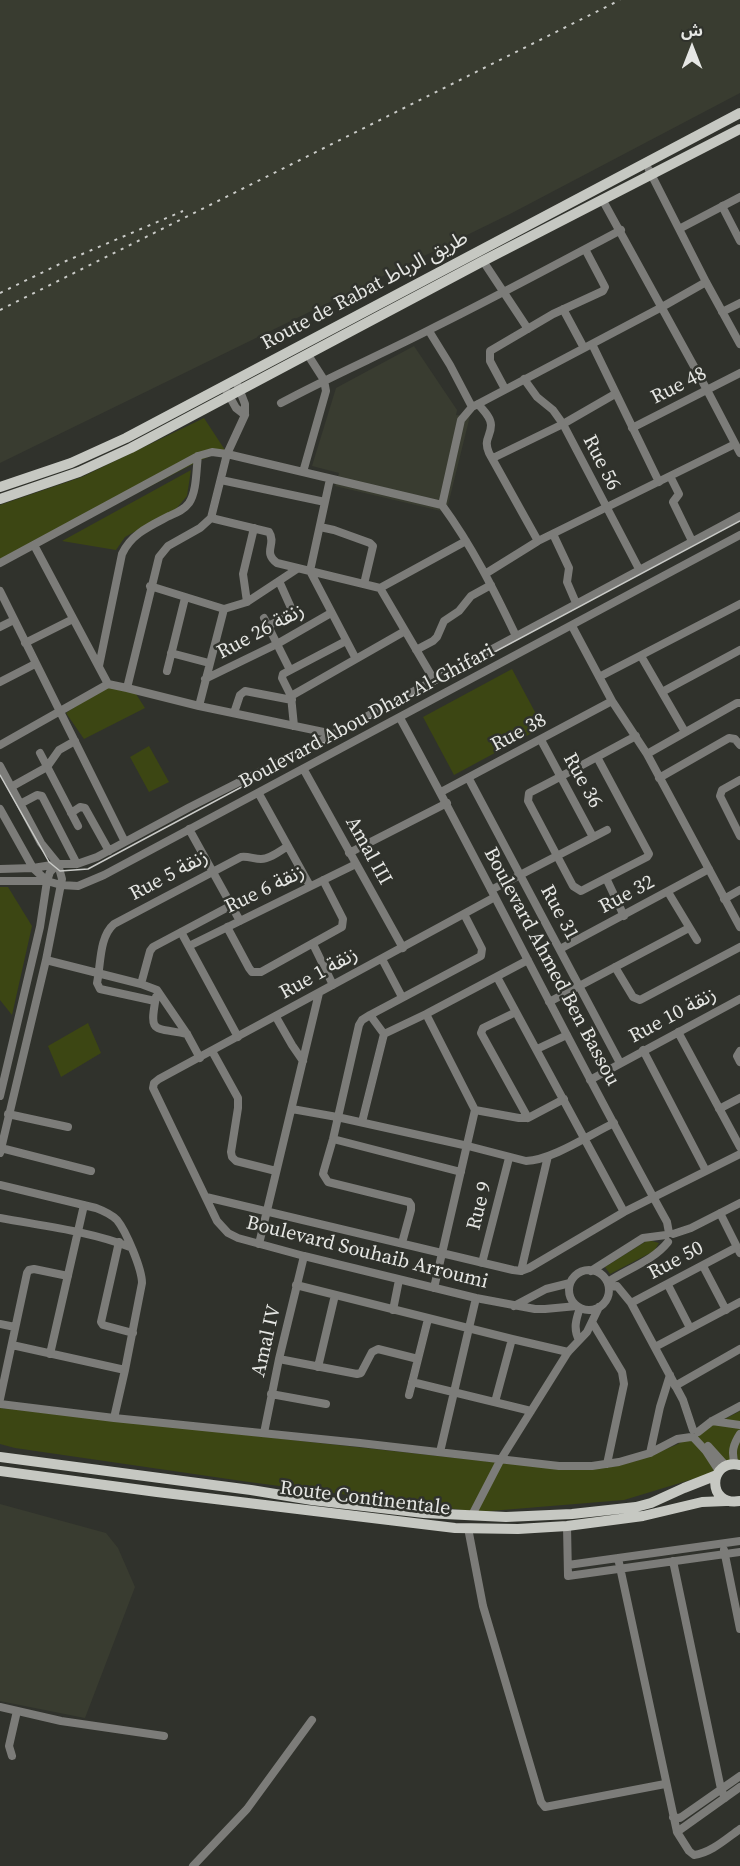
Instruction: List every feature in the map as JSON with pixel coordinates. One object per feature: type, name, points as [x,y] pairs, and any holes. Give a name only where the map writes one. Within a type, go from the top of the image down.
[{"type":"main road","name":"Route de Rabat طريق الرباط","points":[[306,350],[645,162],[740,113]]},
{"type":"main road","name":"Route de Rabat طريق الرباط","points":[[0,499],[79,472],[131,448],[237,385],[740,129]]},
{"type":"main road","name":"Route de Rabat طريق الرباط","points":[[0,487],[92,454],[226,391]]},
{"type":"main road","name":"Route Continentale","points":[[2,1457],[312,1500],[424,1513],[506,1517],[561,1515],[636,1507],[651,1503],[727,1468]]},
{"type":"main road","points":[[726,1501],[717,1493],[715,1481],[727,1468]]},
{"type":"main road","name":"Route Continentale","points":[[0,1471],[332,1514],[468,1528],[518,1529],[567,1526],[643,1516],[702,1502],[726,1501],[739,1505]]},
{"type":"street","points":[[645,162],[740,344]]},
{"type":"street","points":[[679,229],[740,197]]},
{"type":"street","points":[[602,199],[621,230],[740,453]]},
{"type":"street","points":[[722,206],[740,241]]},
{"type":"street","points":[[281,403],[324,380],[429,331],[621,230]]},
{"type":"street","points":[[505,389],[490,361],[490,351],[563,309],[603,291],[604,284],[585,249]]},
{"type":"street","points":[[483,261],[528,329]]},
{"type":"street","points":[[442,505],[459,426],[463,416],[475,405],[706,282]]},
{"type":"street","points":[[722,312],[740,303]]},
{"type":"street","points":[[563,309],[588,346],[615,394],[659,482]]},
{"type":"street","points":[[429,331],[475,405],[490,422],[486,447],[538,541]]},
{"type":"street","points":[[303,472],[326,391],[324,380],[306,350]]},
{"type":"street","name":"Rue 48","points":[[632,428],[740,373]]},
{"type":"street","name":"Rue 56","points":[[524,380],[537,398],[553,410],[563,424],[639,569]]},
{"type":"street","points":[[127,688],[150,586],[159,557],[168,546],[200,528],[211,518],[227,454],[245,415],[245,404],[237,385]]},
{"type":"street","points":[[226,391],[236,408],[245,415]]},
{"type":"street","points":[[493,458],[563,424],[615,394]]},
{"type":"street","points":[[486,574],[538,541],[735,444]]},
{"type":"street","points":[[0,563],[198,456],[212,452],[227,454],[442,505],[486,574],[516,636]]},
{"type":"street","points":[[99,666],[122,554],[127,544],[142,531],[186,506],[190,501],[198,456]]},
{"type":"street","points":[[670,476],[679,494],[673,502],[692,541]]},
{"type":"street","points":[[330,479],[310,572],[356,659]]},
{"type":"street","points":[[221,480],[325,502]]},
{"type":"street","name":"Boulevard Abou Dhar Al-Ghifari","points":[[0,869],[77,864],[109,851],[334,734],[740,516]]},
{"type":"street","points":[[211,518],[271,534],[269,553],[273,560],[284,566],[380,588],[465,541]]},
{"type":"street","points":[[320,527],[334,530],[373,546],[364,584]]},
{"type":"street","points":[[246,602],[243,574],[254,528]]},
{"type":"street","points":[[553,534],[568,568],[567,582],[576,603]]},
{"type":"street","name":"Boulevard Abou Dhar Al-Ghifari","points":[[0,881],[47,881],[78,886],[104,875],[740,535]]},
{"type":"street","points":[[34,545],[108,684]]},
{"type":"street","points":[[150,586],[224,609],[246,602],[297,569]]},
{"type":"street","points":[[279,581],[293,608],[288,615],[266,622],[290,670]]},
{"type":"street","points":[[416,650],[433,641],[444,621],[459,610],[471,596],[491,585]]},
{"type":"street","points":[[380,588],[434,680]]},
{"type":"street","points":[[0,591],[125,842]]},
{"type":"street","points":[[167,671],[185,597]]},
{"type":"street","points":[[599,677],[740,604]]},
{"type":"street","points":[[199,706],[224,609]]},
{"type":"street","name":"Rue 26 زنقة","points":[[205,679],[276,644],[331,613]]},
{"type":"street","points":[[25,643],[73,619]]},
{"type":"street","points":[[0,627],[14,620]]},
{"type":"street","points":[[572,626],[612,701],[647,754],[740,927]]},
{"type":"street","points":[[234,713],[240,695],[245,691],[291,698],[405,631]]},
{"type":"street","points":[[294,726],[291,698],[282,678],[283,674],[346,641]]},
{"type":"street","points":[[662,692],[740,650]]},
{"type":"street","points":[[171,653],[209,663]]},
{"type":"street","points":[[641,656],[685,732]]},
{"type":"street","points":[[0,682],[35,664]]},
{"type":"street","points":[[0,745],[108,684],[199,706],[334,734]]},
{"type":"street","name":"Rue 38","points":[[441,792],[612,701]]},
{"type":"street","points":[[647,754],[738,703]]},
{"type":"street","name":"Boulevard Ahmed Ben Bassou","points":[[400,718],[667,1222],[669,1236]]},
{"type":"street","points":[[597,757],[649,854],[581,891],[573,886],[527,796],[529,793],[636,736]]},
{"type":"street","points":[[659,778],[729,738],[735,739],[740,745]]},
{"type":"street","name":"Rue 36","points":[[541,740],[593,837]]},
{"type":"street","points":[[11,786],[47,767],[59,750],[75,741]]},
{"type":"street","points":[[40,753],[78,826]]},
{"type":"street","points":[[0,766],[41,843],[57,864],[62,885],[1,1150],[91,1171]]},
{"type":"street","name":"Amal III","points":[[304,770],[404,948]]},
{"type":"street","name":"Rue 31","points":[[469,779],[620,1063]]},
{"type":"street","points":[[740,780],[722,790],[720,796],[740,836]]},
{"type":"street","points":[[259,794],[310,886]]},
{"type":"street","points":[[20,804],[37,795],[42,796],[77,864]]},
{"type":"street","points":[[349,853],[447,803]]},
{"type":"street","points":[[71,813],[80,807],[85,808],[109,851]]},
{"type":"street","points":[[0,809],[33,868],[47,881]]},
{"type":"street","points":[[189,829],[240,921]]},
{"type":"street","name":"Rue 1 زنقة","points":[[206,1197],[155,1095],[154,1083],[404,948],[464,914],[520,876],[607,830]]},
{"type":"street","name":"Rue 5 زنقة","points":[[99,973],[105,937],[109,928],[114,924],[241,857],[261,859],[288,846]]},
{"type":"street","points":[[0,1096],[40,927],[47,881],[50,872],[57,864]]},
{"type":"street","name":"Rue 6 زنقة","points":[[189,946],[356,864]]},
{"type":"street","name":"Rue 32","points":[[560,949],[709,869]]},
{"type":"street","points":[[606,878],[624,916]]},
{"type":"street","points":[[226,927],[249,969],[257,973],[342,927],[342,919],[323,880]]},
{"type":"street","points":[[724,898],[740,890]]},
{"type":"street","points":[[668,892],[697,940]]},
{"type":"street","points":[[141,984],[153,947],[232,905]]},
{"type":"street","points":[[402,1243],[411,1205],[409,1202],[328,1182],[324,1170],[358,1025],[362,1020],[402,997],[481,956],[482,949],[464,914]]},
{"type":"street","points":[[549,1002],[689,928]]},
{"type":"street","points":[[181,932],[238,1037]]},
{"type":"street","points":[[314,944],[333,986]]},
{"type":"street","points":[[615,967],[633,997],[640,1000],[740,947]]},
{"type":"street","points":[[382,959],[402,997]]},
{"type":"street","points":[[46,960],[157,990],[187,1034],[200,1058]]},
{"type":"street","points":[[384,1034],[528,960]]},
{"type":"street","points":[[99,973],[97,983],[100,989],[155,1001]]},
{"type":"street","points":[[497,977],[624,1212]]},
{"type":"street","points":[[157,990],[153,1025],[187,1034]]},
{"type":"street","points":[[259,1244],[320,993]]},
{"type":"street","name":"Rue 10 زنقة","points":[[590,1080],[740,999]]},
{"type":"street","points":[[516,1012],[483,1028],[481,1034],[528,1118]]},
{"type":"street","points":[[426,1014],[475,1110],[434,1288]]},
{"type":"street","points":[[370,1015],[384,1034]]},
{"type":"street","points":[[276,1017],[303,1060]]},
{"type":"street","points":[[678,1032],[740,1147]]},
{"type":"street","points":[[362,1122],[384,1034]]},
{"type":"street","points":[[537,1049],[567,1035]]},
{"type":"street","points":[[643,1050],[706,1171]]},
{"type":"street","points":[[212,1051],[238,1098],[232,1157],[236,1161],[276,1171]]},
{"type":"street","points":[[740,1051],[737,1056],[740,1062]]},
{"type":"street","points":[[719,1109],[740,1098]]},
{"type":"street","points":[[475,1110],[528,1118],[564,1099]]},
{"type":"street","points":[[292,1109],[362,1122],[468,1146],[509,1158],[534,1161],[614,1123]]},
{"type":"street","points":[[8,1114],[68,1127]]},
{"type":"street","points":[[333,1139],[461,1172]]},
{"type":"street","points":[[206,1197],[521,1271],[624,1212],[740,1154]]},
{"type":"street","points":[[521,1271],[548,1156]]},
{"type":"street","name":"Rue 9","points":[[482,1263],[509,1158]]},
{"type":"street","points":[[0,1185],[103,1211],[115,1218],[130,1247],[142,1276],[133,1334],[114,1418]]},
{"type":"street","name":"Boulevard Souhaib Arroumi","points":[[206,1197],[217,1221],[228,1233],[259,1244],[399,1280],[514,1306],[545,1310],[578,1307]]},
{"type":"street","points":[[591,1271],[643,1238],[669,1236],[740,1203]]},
{"type":"street","points":[[50,1354],[84,1205]]},
{"type":"street","points":[[720,1213],[738,1250]]},
{"type":"street","points":[[0,1218],[119,1242],[130,1247]]},
{"type":"street","points":[[608,1284],[662,1249],[669,1236]]},
{"type":"street","points":[[119,1242],[101,1323],[133,1334]]},
{"type":"street","name":"Rue 50","points":[[631,1304],[738,1250]]},
{"type":"street","name":"Amal IV","points":[[264,1433],[304,1256]]},
{"type":"street","points":[[703,1266],[726,1310]]},
{"type":"street","points":[[0,1399],[29,1270],[68,1276]]},
{"type":"street","points":[[514,1306],[546,1289],[570,1283],[579,1273],[597,1272],[608,1284],[617,1286],[631,1304],[687,1406],[695,1435],[727,1468],[733,1457],[733,1446],[740,1434]]},
{"type":"street","points":[[393,1310],[399,1280]]},
{"type":"street","points":[[570,1283],[569,1296],[578,1307],[588,1310],[599,1307]]},
{"type":"street","points":[[472,1515],[501,1459],[568,1352],[587,1332],[606,1298],[608,1284]]},
{"type":"street","points":[[297,1285],[568,1352]]},
{"type":"street","points":[[668,1285],[690,1328]]},
{"type":"street","points":[[318,1367],[335,1295]]},
{"type":"street","points":[[440,1452],[476,1298]]},
{"type":"street","points":[[655,1347],[740,1302]]},
{"type":"street","points":[[578,1307],[576,1334],[579,1340]]},
{"type":"street","points":[[409,1395],[428,1319]]},
{"type":"street","points":[[592,1322],[621,1372],[624,1384],[607,1464]]},
{"type":"street","points":[[0,1324],[15,1327]]},
{"type":"street","points":[[495,1402],[512,1340]]},
{"type":"street","points":[[12,1346],[125,1370]]},
{"type":"street","points":[[279,1359],[354,1374],[361,1373],[372,1352],[378,1349],[418,1359]]},
{"type":"street","points":[[675,1386],[740,1349]]},
{"type":"street","points":[[650,1453],[670,1375]]},
{"type":"street","points":[[412,1382],[531,1411]]},
{"type":"street","points":[[271,1394],[326,1404]]},
{"type":"street","points":[[0,1404],[558,1466],[607,1464],[650,1453],[677,1439],[695,1435],[712,1421],[740,1406]]},
{"type":"street","points":[[712,1421],[740,1425]]},
{"type":"street","points":[[567,1526],[568,1576],[740,1552]]},
{"type":"street","points":[[468,1528],[483,1606],[541,1802],[546,1807],[665,1784]]},
{"type":"street","points":[[568,1565],[740,1541]]},
{"type":"street","points":[[722,1544],[740,1629]]},
{"type":"street","points":[[618,1558],[676,1832],[694,1855],[711,1849],[740,1829]]},
{"type":"street","points":[[673,1561],[723,1794]]},
{"type":"street","points":[[0,1707],[61,1721],[164,1736]]},
{"type":"street","points":[[12,1756],[9,1746],[17,1711]]},
{"type":"street","points":[[193,1866],[247,1809],[312,1720]]},
{"type":"street","points":[[676,1832],[723,1794],[740,1776]]},
{"type":"street","points":[[673,1817],[680,1818],[740,1787]]},
{"type":"shaded area","points":[[0,0],[740,0],[740,93],[510,214],[0,463]]},
{"type":"shaded area","points":[[414,346],[457,410],[456,415],[470,416],[448,505],[441,511],[335,486],[339,473],[312,466],[336,388]]},
{"type":"shaded area","points":[[0,1504],[106,1533],[118,1548],[135,1587],[85,1718],[0,1701]]},
{"type":"green space","points":[[204,418],[225,450],[199,461],[0,564],[0,505],[82,477]]},
{"type":"green space","points":[[191,470],[187,496],[176,509],[125,537],[116,550],[62,541]]},
{"type":"green space","points":[[512,669],[543,727],[454,775],[423,717]]},
{"type":"green space","points":[[108,684],[136,694],[145,708],[84,739],[66,713]]},
{"type":"green space","points":[[149,746],[169,782],[149,792],[130,757]]},
{"type":"green space","points":[[0,887],[8,887],[32,926],[12,1015],[0,1000]]},
{"type":"green space","points":[[88,1023],[101,1053],[61,1077],[48,1046]]},
{"type":"green space","points":[[648,1240],[659,1243],[654,1251],[610,1274],[605,1267]]},
{"type":"green space","points":[[0,1408],[502,1463],[613,1467],[639,1460],[676,1445],[740,1411],[740,1468],[736,1466],[624,1500],[478,1512],[15,1448],[0,1444]]},
{"type":"tram line","points":[[0,775],[49,862],[60,871],[88,869],[740,521]]},
{"type":"railway","points":[[0,310],[620,0]]},
{"type":"railway","points":[[0,293],[66,261],[183,211]]}]
